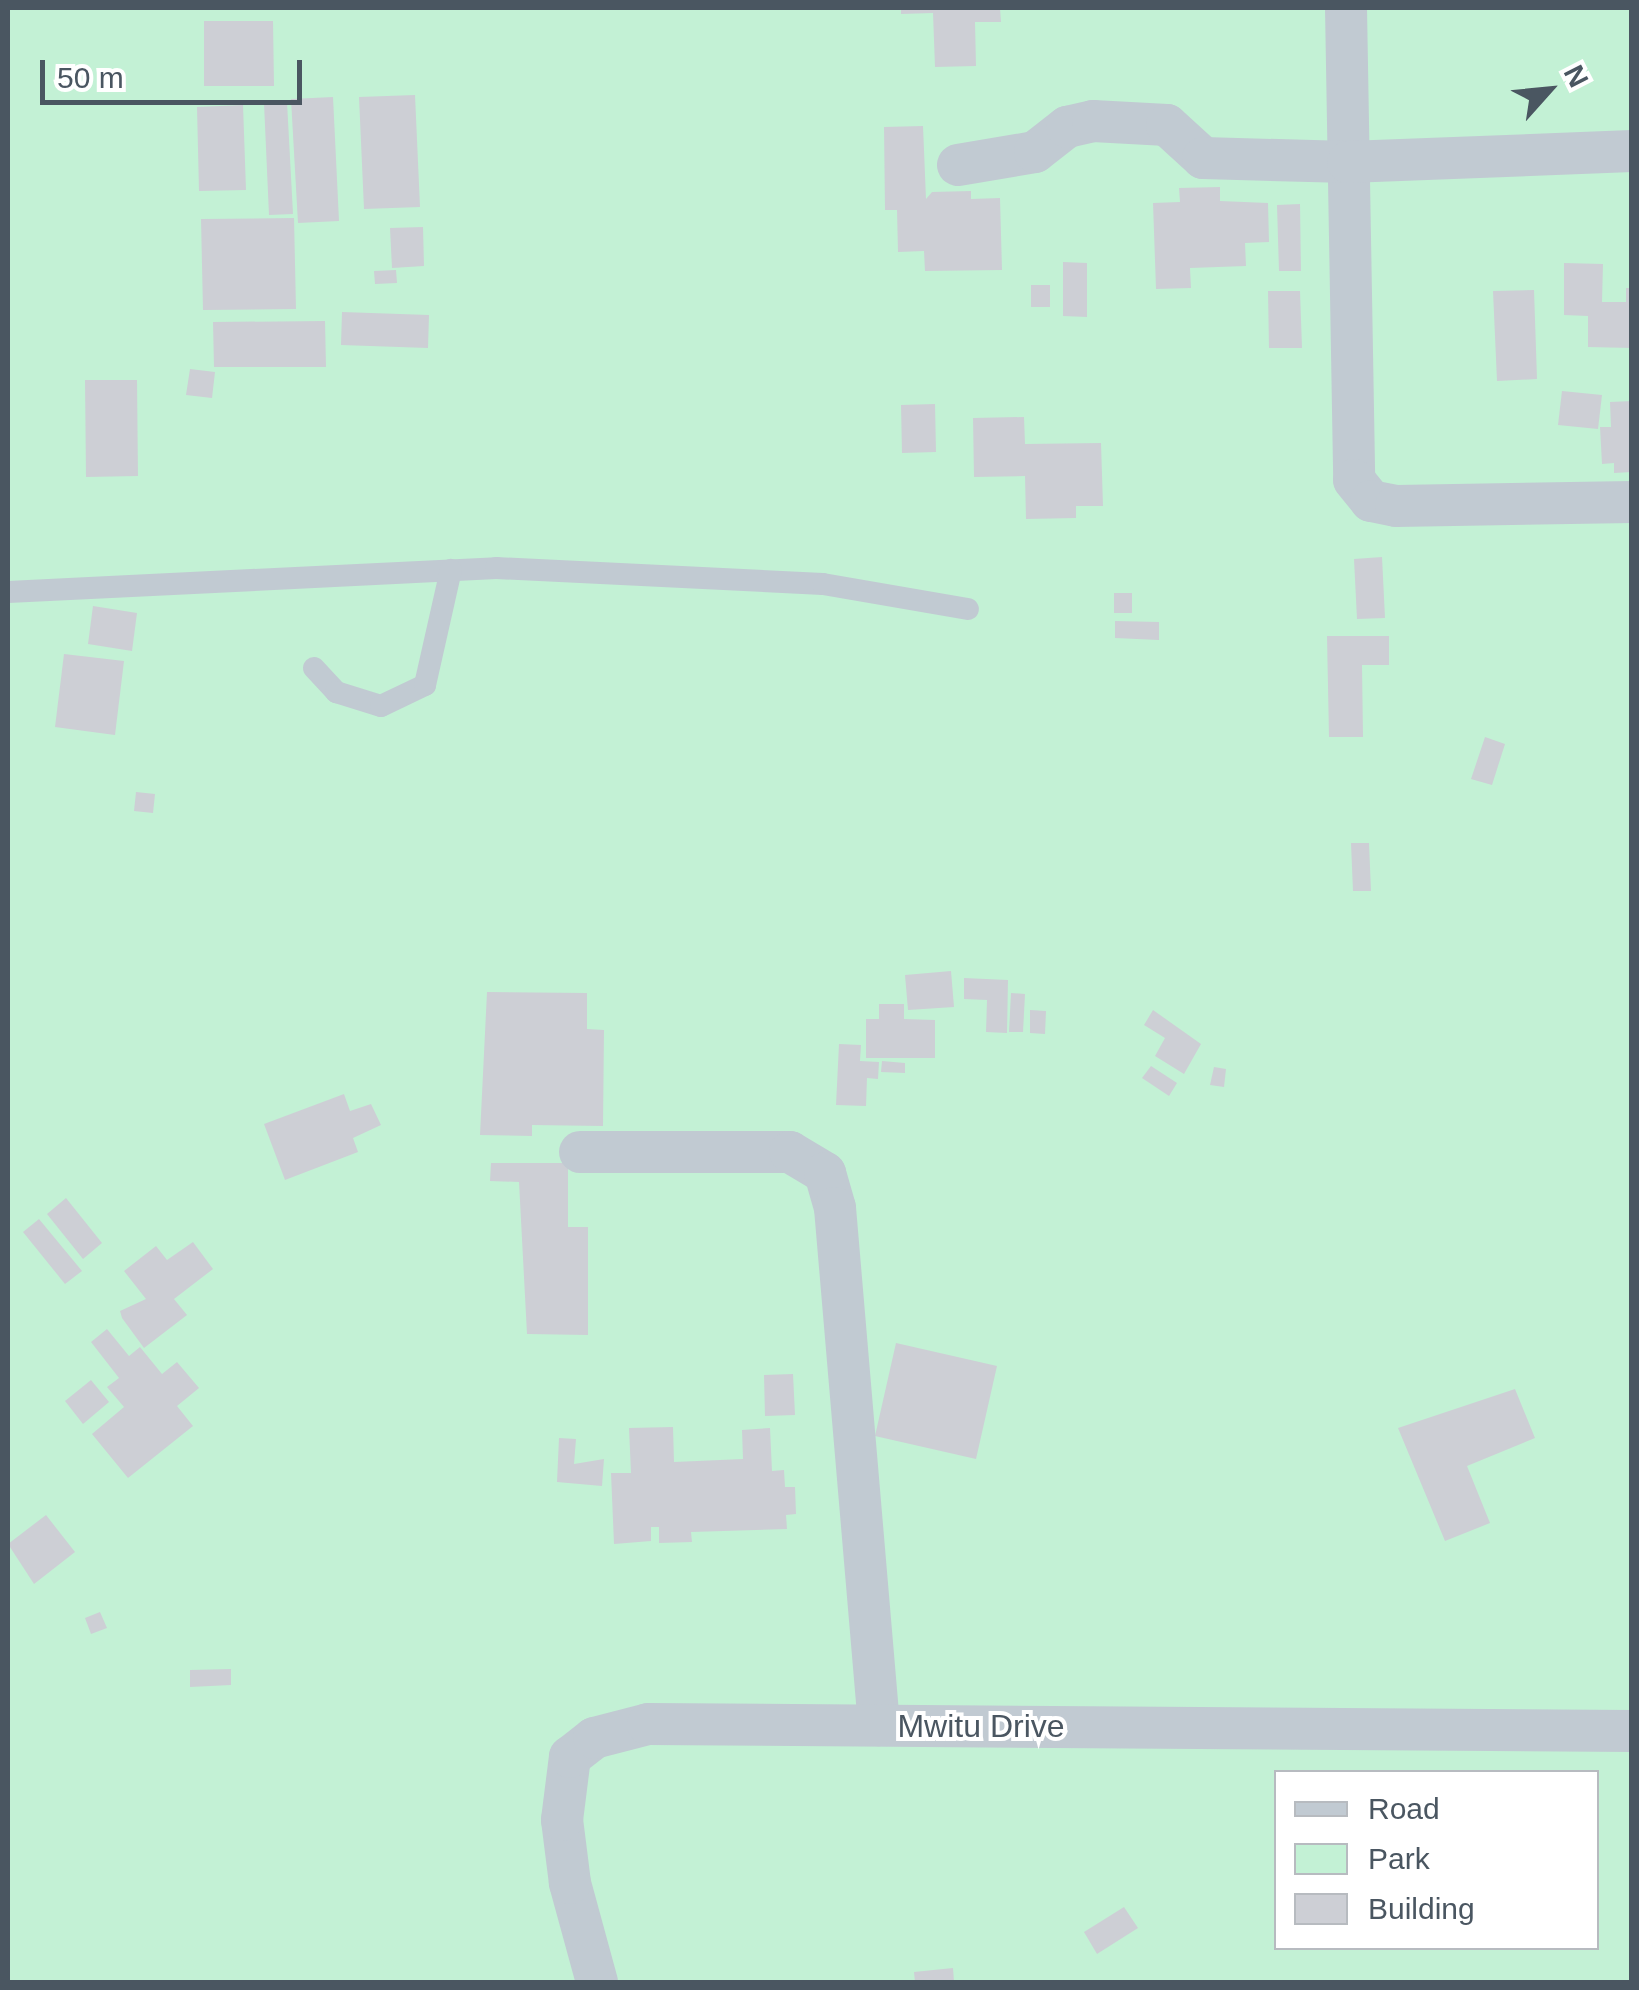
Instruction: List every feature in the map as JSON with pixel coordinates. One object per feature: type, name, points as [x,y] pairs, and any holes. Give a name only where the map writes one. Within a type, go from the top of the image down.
[{"type":"street","points":[[1346,8],[1349,451],[1354,480],[1371,501],[1396,506],[1632,502]]},
{"type":"street","points":[[958,166],[1035,152],[1067,127],[1093,121],[1167,125],[1203,158],[1348,162],[1632,151]]},
{"type":"street","points":[[580,1152],[790,1152],[825,1173],[834,1208],[879,1725]]},
{"type":"street","name":"Mwitu Drive","points":[[597,1982],[570,1883],[562,1820],[570,1756],[594,1738],[648,1724],[1632,1731]]},
{"type":"lane","points":[[8,592],[451,570],[822,584],[968,610]]},
{"type":"lane","points":[[314,668],[336,692],[382,706],[425,685],[451,570]]},
{"type":"green space","points":[[8,8],[1631,8],[1631,1982],[8,1982]]},
{"type":"building","points":[[901,8],[1000,8],[1001,22],[975,22],[976,66],[935,67],[933,13],[901,14]]},
{"type":"building","points":[[204,21],[273,21],[274,86],[204,86]]},
{"type":"building","points":[[415,95],[420,207],[364,209],[359,97]]},
{"type":"building","points":[[333,97],[339,221],[298,223],[291,99]]},
{"type":"building","points":[[287,102],[293,214],[269,215],[264,103]]},
{"type":"building","points":[[243,105],[246,190],[199,191],[197,107]]},
{"type":"building","points":[[923,126],[926,199],[932,192],[971,191],[971,199],[1000,198],[1002,270],[925,271],[924,251],[898,252],[897,210],[885,210],[884,127]]},
{"type":"building","points":[[1220,187],[1220,201],[1268,203],[1269,242],[1245,243],[1246,266],[1190,268],[1191,288],[1156,289],[1153,203],[1180,202],[1179,188]]},
{"type":"building","points":[[1300,204],[1301,271],[1279,271],[1277,205]]},
{"type":"building","points":[[294,218],[296,309],[203,310],[201,219]]},
{"type":"building","points":[[423,227],[424,266],[392,268],[390,228]]},
{"type":"building","points":[[1063,262],[1087,263],[1087,317],[1063,316]]},
{"type":"building","points":[[1564,263],[1603,264],[1602,302],[1626,302],[1626,288],[1632,288],[1632,348],[1588,347],[1588,316],[1564,315]]},
{"type":"building","points":[[396,270],[397,283],[375,284],[374,271]]},
{"type":"building","points":[[1031,285],[1050,285],[1050,307],[1031,307]]},
{"type":"building","points":[[1534,290],[1537,379],[1497,381],[1493,291]]},
{"type":"building","points":[[1268,291],[1300,291],[1302,348],[1269,348]]},
{"type":"building","points":[[342,312],[429,315],[428,348],[341,345]]},
{"type":"building","points":[[325,321],[326,367],[214,367],[213,322]]},
{"type":"building","points":[[190,369],[215,372],[212,398],[186,395]]},
{"type":"building","points":[[85,380],[137,380],[138,476],[86,477]]},
{"type":"building","points":[[1562,391],[1602,395],[1598,429],[1558,425]]},
{"type":"building","points":[[1632,401],[1632,472],[1614,473],[1614,463],[1602,464],[1600,427],[1611,427],[1610,402]]},
{"type":"building","points":[[935,404],[936,452],[902,453],[901,405]]},
{"type":"building","points":[[1024,417],[1025,444],[1101,443],[1103,506],[1076,506],[1076,518],[1026,519],[1025,476],[974,477],[973,418]]},
{"type":"building","points":[[1382,557],[1385,618],[1357,619],[1354,559]]},
{"type":"building","points":[[1114,593],[1132,593],[1132,613],[1114,613]]},
{"type":"building","points":[[93,606],[137,613],[132,651],[88,644]]},
{"type":"building","points":[[1115,621],[1159,622],[1159,640],[1115,638]]},
{"type":"building","points":[[1327,636],[1389,636],[1389,665],[1362,665],[1363,737],[1329,737]]},
{"type":"building","points":[[64,654],[124,661],[115,735],[55,727]]},
{"type":"building","points":[[1485,737],[1505,744],[1492,785],[1471,779]]},
{"type":"building","points":[[136,792],[155,794],[153,813],[134,811]]},
{"type":"building","points":[[1351,843],[1369,843],[1371,891],[1353,891]]},
{"type":"building","points":[[951,971],[954,1007],[908,1010],[905,975]]},
{"type":"building","points":[[964,978],[1008,980],[1007,1033],[986,1032],[987,1000],[964,999]]},
{"type":"building","points":[[487,992],[587,993],[587,1029],[604,1030],[603,1126],[532,1125],[532,1136],[480,1135]]},
{"type":"building","points":[[1011,993],[1025,994],[1023,1032],[1009,1032]]},
{"type":"building","points":[[879,1004],[904,1004],[904,1019],[935,1020],[935,1058],[866,1058],[866,1019],[879,1019]]},
{"type":"building","points":[[1030,1010],[1046,1011],[1045,1034],[1030,1033]]},
{"type":"building","points":[[1153,1010],[1201,1044],[1184,1074],[1155,1056],[1165,1038],[1144,1025]]},
{"type":"building","points":[[839,1044],[861,1045],[860,1061],[879,1062],[878,1079],[867,1078],[866,1106],[836,1105]]},
{"type":"building","points":[[882,1061],[905,1063],[905,1073],[881,1072]]},
{"type":"building","points":[[1151,1066],[1177,1083],[1169,1096],[1142,1078]]},
{"type":"building","points":[[1214,1067],[1226,1069],[1224,1087],[1210,1085]]},
{"type":"building","points":[[344,1094],[350,1111],[371,1104],[381,1125],[353,1138],[358,1152],[285,1180],[264,1124]]},
{"type":"building","points":[[491,1163],[568,1163],[568,1227],[588,1227],[588,1335],[527,1334],[519,1182],[490,1181]]},
{"type":"building","points":[[66,1198],[102,1243],[83,1259],[47,1214]]},
{"type":"building","points":[[39,1219],[82,1271],[65,1284],[23,1232]]},
{"type":"building","points":[[193,1242],[213,1269],[174,1299],[187,1315],[144,1348],[120,1311],[146,1299],[124,1271],[156,1246],[167,1260]]},
{"type":"building","points":[[107,1329],[129,1356],[140,1347],[162,1374],[177,1362],[199,1388],[177,1406],[193,1426],[128,1478],[92,1434],[124,1407],[107,1387],[119,1378],[91,1342]]},
{"type":"building","points":[[896,1343],[997,1366],[976,1459],[875,1436]]},
{"type":"building","points":[[793,1374],[795,1415],[765,1416],[764,1375]]},
{"type":"building","points":[[91,1380],[109,1402],[83,1424],[65,1401]]},
{"type":"building","points":[[1515,1389],[1535,1438],[1467,1466],[1490,1523],[1445,1541],[1398,1428]]},
{"type":"building","points":[[673,1427],[674,1462],[743,1459],[742,1430],[770,1428],[772,1471],[784,1470],[785,1487],[795,1487],[796,1514],[786,1515],[787,1529],[691,1532],[692,1542],[659,1543],[659,1527],[651,1527],[651,1541],[614,1544],[611,1473],[631,1473],[629,1428]]},
{"type":"building","points":[[559,1438],[576,1439],[574,1464],[604,1459],[602,1486],[557,1482]]},
{"type":"building","points":[[46,1515],[75,1552],[34,1584],[8,1544]]},
{"type":"building","points":[[100,1612],[107,1628],[91,1634],[85,1618]]},
{"type":"building","points":[[231,1669],[231,1685],[190,1687],[190,1670]]},
{"type":"building","points":[[1124,1907],[1138,1928],[1097,1954],[1084,1932]]},
{"type":"building","points":[[953,1968],[954,1982],[915,1982],[914,1972]]}]
